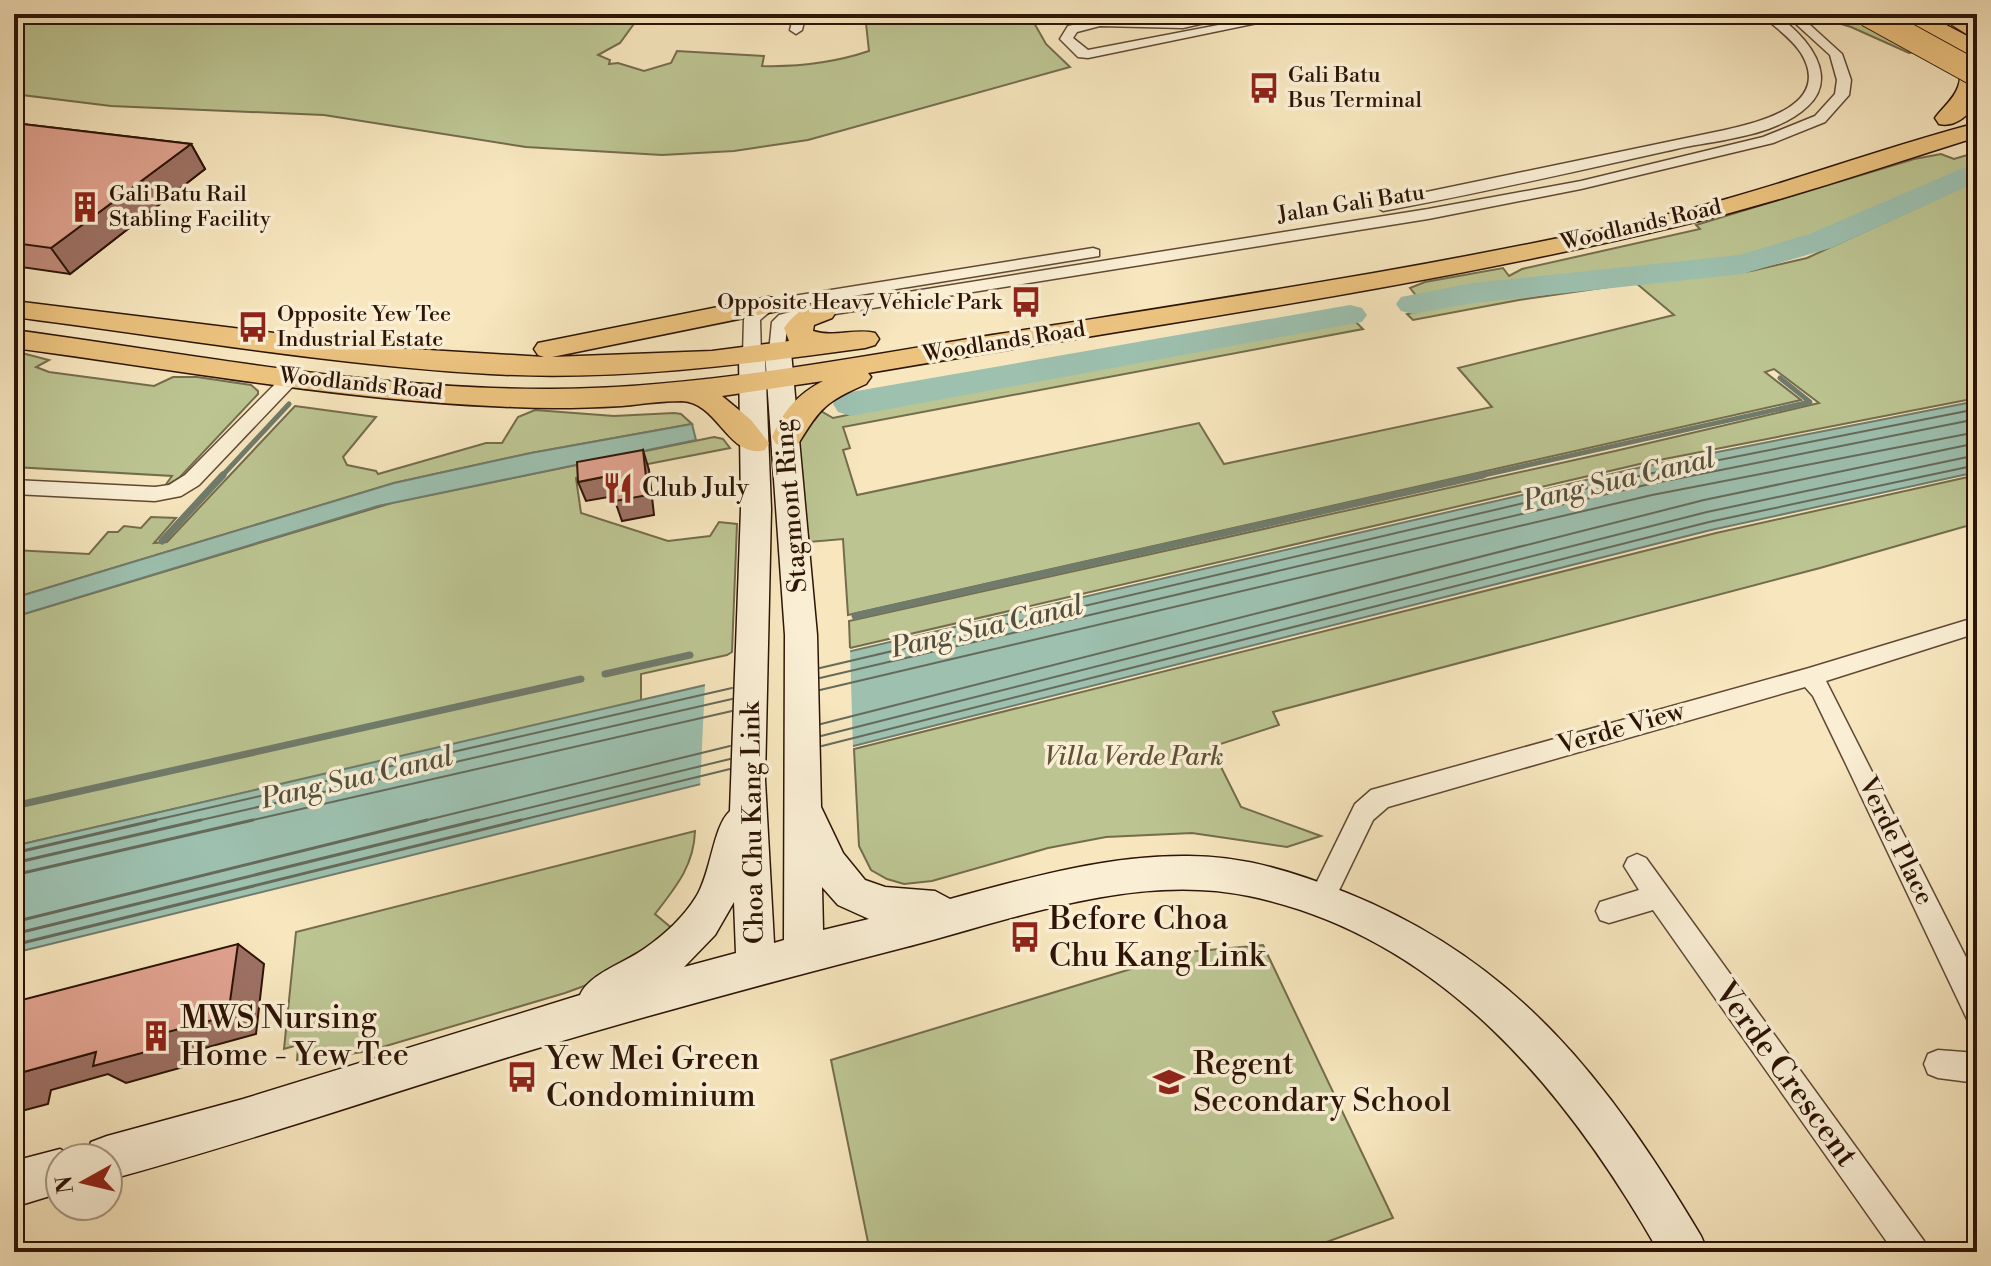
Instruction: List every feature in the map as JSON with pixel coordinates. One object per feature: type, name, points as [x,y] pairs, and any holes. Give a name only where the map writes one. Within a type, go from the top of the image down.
[{"type":"highway","points":[[1868,14],[1977,74]]},
{"type":"highway","points":[[1908,14],[1952,25],[1977,26]]},
{"type":"highway","points":[[1952,25],[1977,49]]},
{"type":"highway","points":[[1948,118],[1975,79],[1952,25]]},
{"type":"main road","name":"Woodlands Road","points":[[14,339],[377,389],[515,398],[690,391],[835,344],[1530,227],[1748,178],[1948,118],[1977,106]]},
{"type":"main road","name":"Woodlands Road","points":[[14,309],[395,357],[491,365],[765,367],[894,360],[1469,264],[1673,220],[1775,193],[1977,130]]},
{"type":"main road","points":[[395,357],[545,350],[768,305]]},
{"type":"main road","points":[[822,312],[804,319],[798,328],[800,336],[810,341],[835,344]]},
{"type":"main road","points":[[787,437],[794,418],[817,396],[894,360]]},
{"type":"main road","points":[[690,391],[705,397],[740,426],[754,443]]},
{"type":"main road","points":[[629,395],[694,404],[722,413]]},
{"type":"street","points":[[796,30],[800,14]]},
{"type":"street","points":[[1237,14],[1162,25],[1100,22],[1072,29],[1066,39],[1082,54],[1088,54],[1295,14]]},
{"type":"street","name":"Jalan Gali Batu","points":[[768,305],[1412,201],[1563,172],[1746,128],[1775,119],[1806,102],[1816,75],[1797,38],[1767,14]]},
{"type":"street","name":"Jalan Gali Batu","points":[[765,367],[778,326],[785,319],[1428,214],[1581,185],[1768,140],[1820,119],[1842,95],[1844,80],[1836,54],[1791,14]]},
{"type":"street","points":[[765,367],[752,319],[768,305]]},
{"type":"street","name":"Stagmont Ring","points":[[765,367],[787,437],[801,660]]},
{"type":"street","name":"Stagmont Ring","points":[[751,672],[754,443],[765,367]]},
{"type":"street","points":[[14,487],[155,494],[174,491],[192,480],[291,378]]},
{"type":"street","name":"Verde View","points":[[1321,900],[1364,812],[1380,798],[1809,677],[1977,625]]},
{"type":"street","name":"Choa Chu Kang Link","points":[[751,672],[747,787],[756,967],[804,954],[801,660]]},
{"type":"street","name":"Verde Place","points":[[1809,677],[1821,690],[1855,757],[1977,1009]]},
{"type":"street","points":[[801,780],[825,864],[849,890],[868,902],[891,908],[984,909]]},
{"type":"street","points":[[531,1030],[643,973],[693,930],[710,910],[722,885],[747,787]]},
{"type":"street","name":"Verde Crescent","points":[[1637,866],[1913,1252]]},
{"type":"street","points":[[804,954],[1077,886],[1151,875],[1230,875],[1321,900],[1397,933],[1463,974],[1533,1035],[1594,1107],[1649,1188],[1685,1252]]},
{"type":"street","points":[[1609,911],[1658,896]]},
{"type":"street","points":[[124,1153],[260,1116],[531,1030],[756,967]]},
{"type":"street","points":[[1938,1064],[1977,1068]]},
{"type":"street","points":[[14,1184],[44,1176]]},
{"type":"green space","points":[[14,14],[641,14],[620,43],[598,55],[610,60],[609,64],[618,63],[644,71],[671,63],[677,51],[764,56],[762,66],[803,65],[842,59],[869,51],[865,14],[1029,14],[1046,44],[1070,67],[808,140],[734,151],[662,155],[526,147],[324,115],[111,106],[14,94]]},
{"type":"green space","points":[[1809,14],[1857,14],[1924,50],[1909,53],[1851,27]]},
{"type":"green space","points":[[1977,152],[1977,166],[1813,238],[1763,255],[1489,286],[1418,298],[1410,288],[1425,282],[1503,268],[1509,276],[1522,269],[1700,229],[1696,225],[1914,159],[1941,154],[1954,159]]},
{"type":"green space","points":[[1977,180],[1977,398],[1644,463],[850,648],[849,621],[1819,403],[1774,369],[1765,372],[1801,400],[848,615],[843,539],[809,542],[796,439],[812,406],[833,418],[852,414],[851,409],[1354,320],[1363,329],[843,427],[850,448],[843,450],[857,495],[1199,423],[1224,464],[1492,407],[1458,368],[1674,315],[1636,283],[1751,271],[1807,258]]},
{"type":"green space","points":[[1633,280],[1636,283],[1413,320],[1407,314],[1417,312],[1416,309],[1479,298]]},
{"type":"green space","points":[[14,351],[49,360],[36,367],[49,372],[154,386],[173,377],[197,377],[251,385],[258,394],[180,477],[164,487],[172,476],[14,467]]},
{"type":"green space","points":[[295,406],[376,417],[343,457],[347,465],[378,474],[486,443],[502,443],[518,417],[535,410],[614,416],[674,413],[681,414],[692,424],[531,453],[394,483],[14,598],[14,550],[89,554],[108,532],[118,532],[124,526],[141,528],[151,517],[176,518],[154,543],[167,542]]},
{"type":"green space","points":[[714,437],[723,439],[730,448],[576,478],[581,513],[668,541],[710,536],[719,522],[737,524],[732,652],[727,655],[641,674],[641,701],[14,846],[14,617],[395,502]]},
{"type":"green space","name":"Villa Verde Park","points":[[1977,475],[1977,523],[1820,568],[1273,712],[1279,725],[1211,747],[1241,807],[1321,836],[1287,847],[1192,833],[1106,837],[1048,848],[932,881],[904,884],[871,870],[859,846],[854,749],[1716,533]]},
{"type":"green space","points":[[695,831],[687,866],[655,914],[674,930],[595,982],[369,1051],[297,1062],[298,1045],[284,1049],[296,932]]},
{"type":"green space","name":"Regent Secondary School","points":[[1263,945],[1393,1218],[1299,1252],[870,1252],[831,1060],[1187,952]]},
{"type":"water","name":"Pang Sua Canal","points":[[1977,401],[1977,472],[1711,530],[14,953],[14,846],[1646,466]]},
{"type":"water","points":[[692,424],[696,440],[378,506],[14,617],[14,598],[394,483],[531,453]]},
{"type":"pier","points":[[850,648],[853,750],[700,789],[705,683]]},
{"type":"building","name":"Gali Batu Rail Stabling Facility","points":[[14,123],[191,144],[51,248],[14,243]]},
{"type":"building","points":[[643,450],[648,495],[615,501],[613,475],[578,482],[577,462]]},
{"type":"building","points":[[238,944],[228,1016],[160,1034],[157,1049],[93,1066],[96,1052],[16,1074],[14,1080],[14,1002]]},
{"type":"waterway","points":[[1413,304],[1473,293],[1742,264],[1820,241],[1977,171]]},
{"type":"waterway","points":[[851,404],[1350,315]]},
{"type":"waterway","points":[[1475,477],[1810,402],[1780,378]]},
{"type":"waterway","points":[[221,477],[289,404]]},
{"type":"waterway","points":[[162,541],[223,475]]},
{"type":"waterway","points":[[855,616],[1483,475]]},
{"type":"waterway","points":[[605,674],[690,655]]},
{"type":"waterway","points":[[14,806],[581,679]]},
{"type":"place","name":"Gali Batu Bus Terminal","points":[[1264,88]]},
{"type":"place","name":"Gali Batu Rail Stabling Facility","points":[[85,207]]},
{"type":"place","name":"Opposite Heavy Vehicle Park","points":[[1026,302]]},
{"type":"place","name":"Opposite Yew Tee Industrial Estate","points":[[253,327]]},
{"type":"place","name":"Club July","points":[[618,488]]},
{"type":"place","name":"Before Choa Chu Kang Link","points":[[1025,937]]},
{"type":"place","name":"MWS Nursing Home - Yew Tee","points":[[156,1036]]},
{"type":"place","name":"Yew Mei Green Condominium","points":[[522,1077]]},
{"type":"place","name":"Regent Secondary School","points":[[1169,1082]]}]
